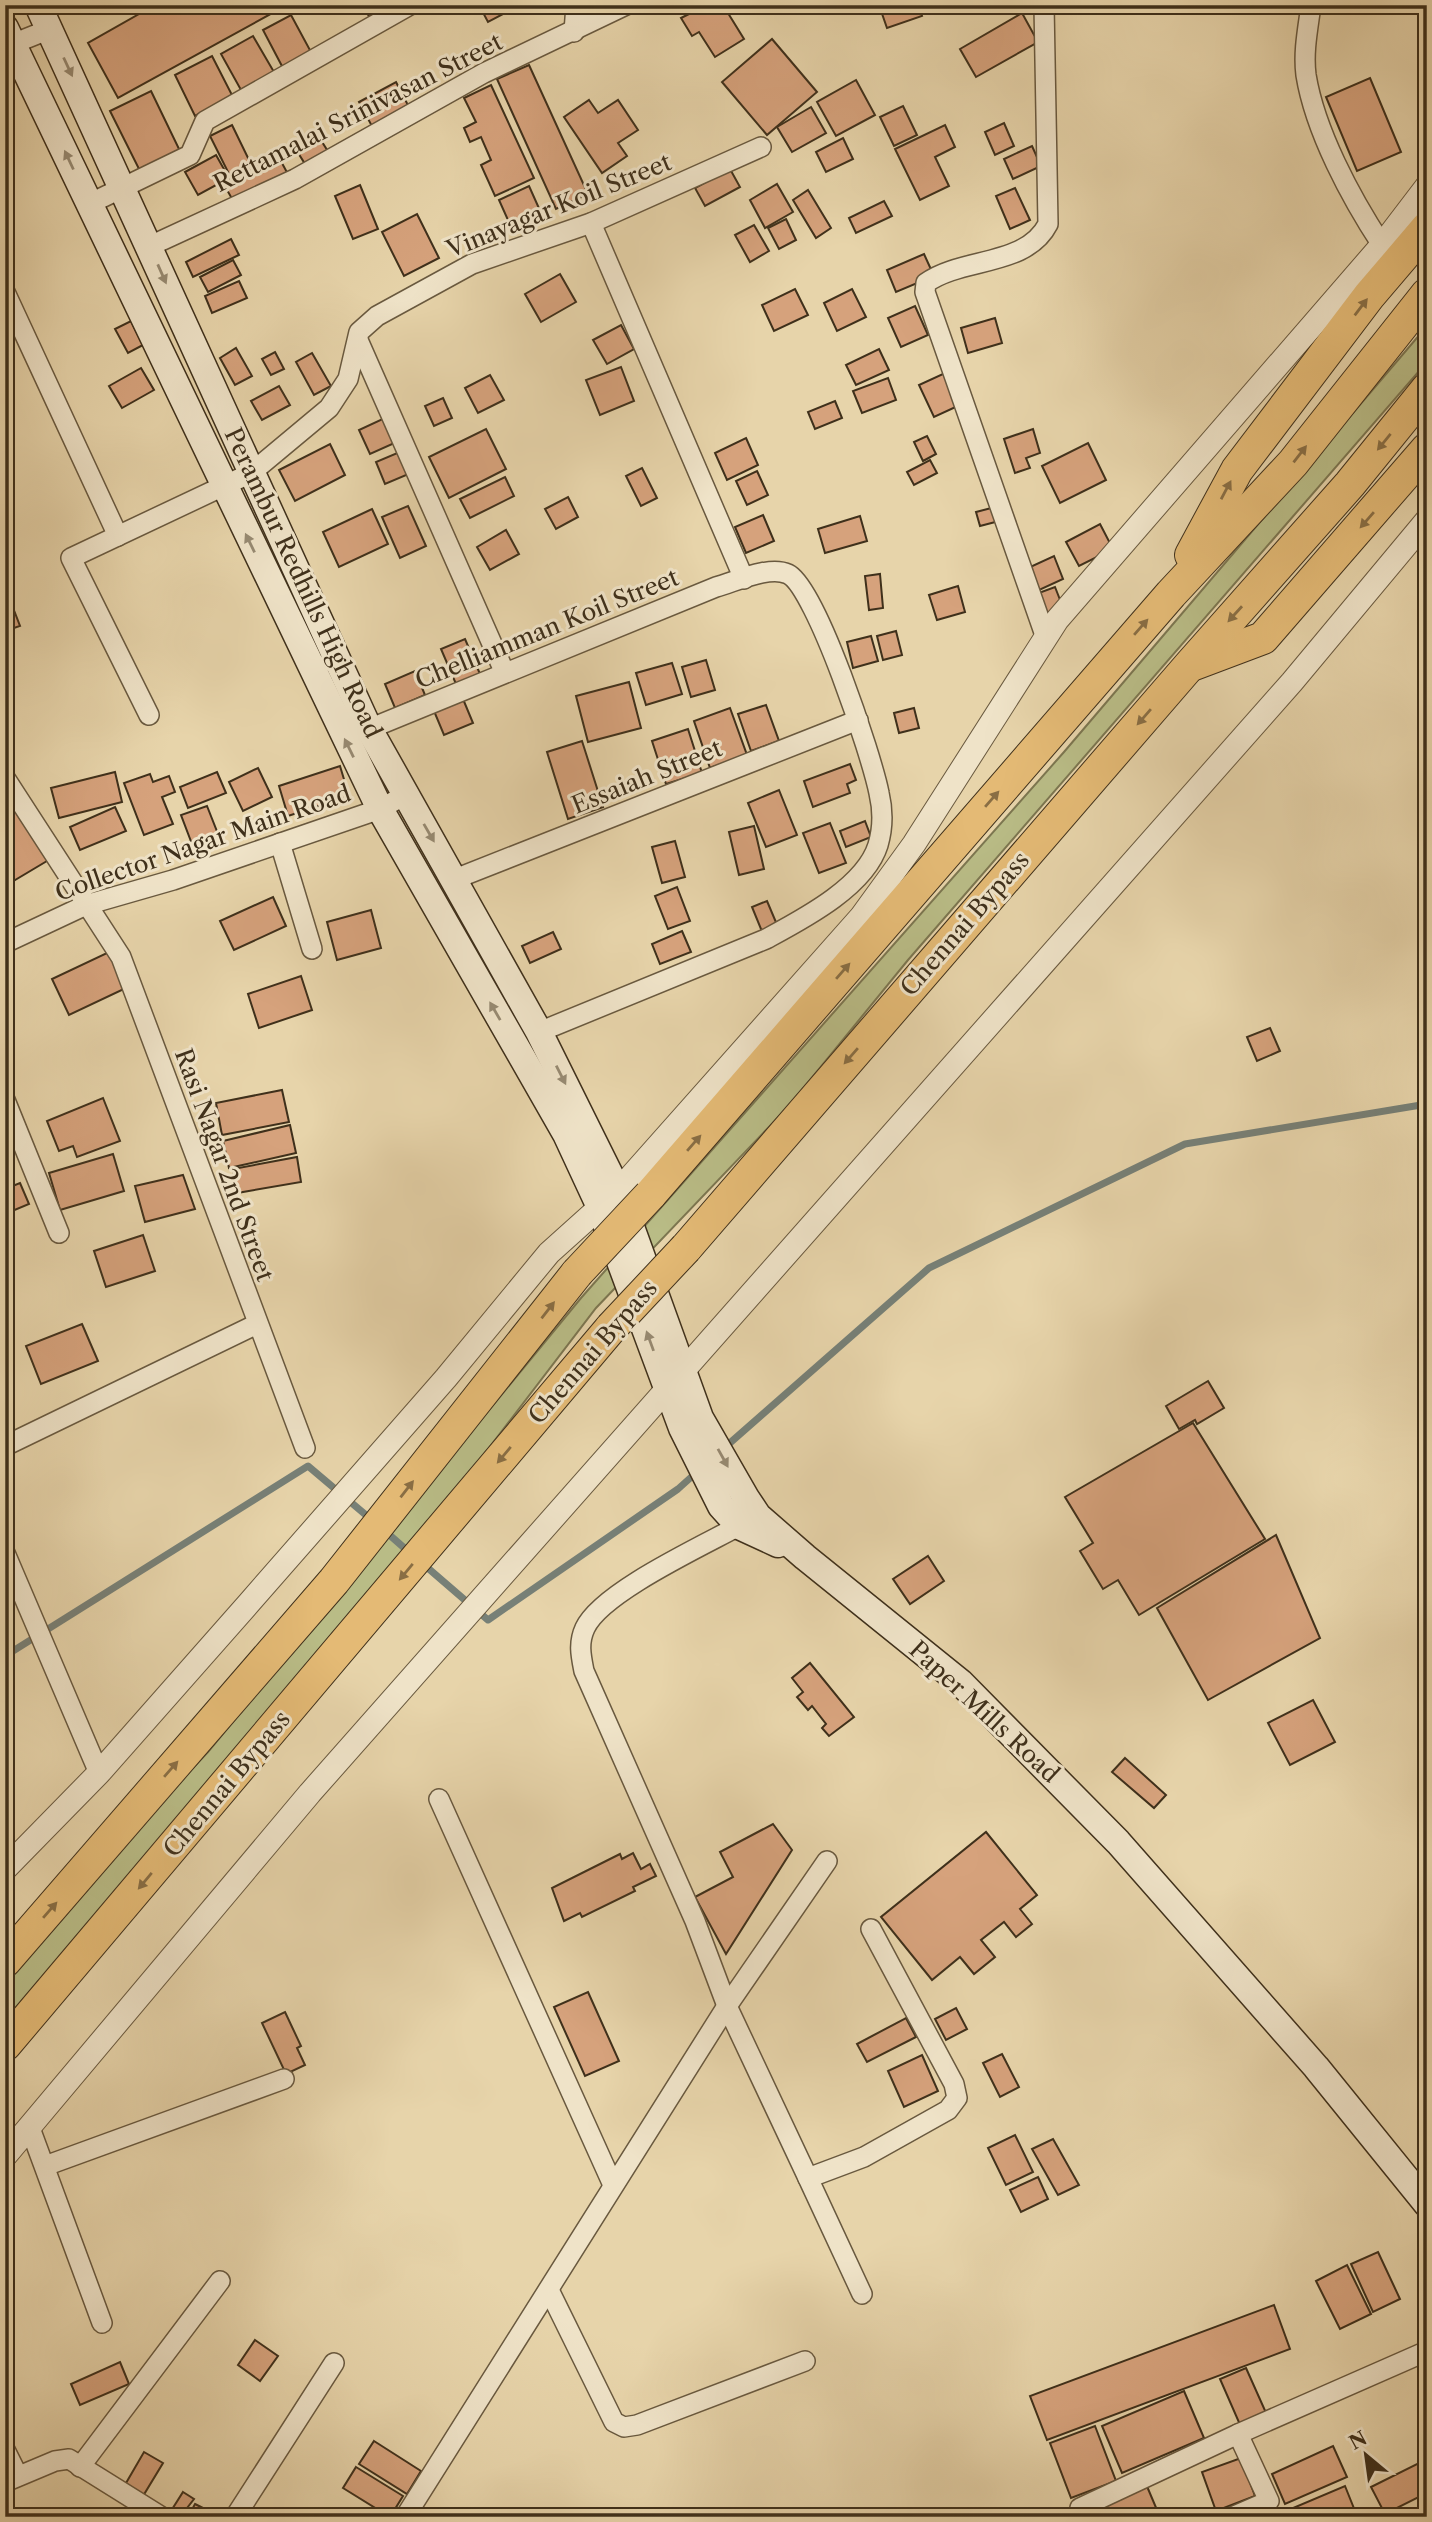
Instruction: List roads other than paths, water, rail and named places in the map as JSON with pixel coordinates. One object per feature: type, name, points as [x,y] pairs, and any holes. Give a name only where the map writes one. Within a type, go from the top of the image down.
[{"type":"highway","points":[[1171,594],[1237,470],[1369,296],[1427,228]]},
{"type":"highway","points":[[1171,594],[1293,463],[1427,294]]},
{"type":"highway","name":"Chennai Bypass","points":[[5,2045],[611,1328],[685,1248],[1350,484],[1427,389]]},
{"type":"highway","points":[[1189,666],[1263,638],[1427,449]]},
{"type":"highway","name":"Chennai Bypass","points":[[5,1961],[334,1581],[577,1273],[650,1195],[1171,594]]},
{"type":"main road","name":"Perambur Redhills High Road","points":[[38,5],[369,729],[539,1032],[597,1147],[608,1198]]},
{"type":"main road","name":"Perambur Redhills High Road","points":[[8,39],[380,809],[566,1134],[608,1198]]},
{"type":"main road","points":[[117,262],[150,246]]},
{"type":"main road","points":[[608,1198],[668,1387],[741,1512]]},
{"type":"main road","name":"Paper Mills Road","points":[[741,1512],[805,1557],[960,1682],[1118,1842],[1316,2067],[1427,2204]]},
{"type":"street","points":[[89,204],[190,155],[205,121],[410,5]]},
{"type":"street","points":[[574,32],[576,5]]},
{"type":"street","name":"Rettamalai Srinivasan Street","points":[[150,246],[295,179],[484,73],[626,5]]},
{"type":"street","points":[[1311,5],[1306,74],[1314,102],[1350,196],[1382,245]]},
{"type":"street","points":[[1043,7],[1048,224],[1043,233],[1024,249],[939,274],[926,283],[925,292],[1046,638]]},
{"type":"street","points":[[8,39],[50,29]]},
{"type":"street","name":"Vinayagar Koil Street","points":[[149,715],[71,558],[251,473],[329,408],[348,379],[359,332],[377,316],[472,264],[592,223],[761,147]]},
{"type":"street","points":[[5,1869],[99,1773],[437,1388],[550,1253],[608,1198],[861,917],[914,844],[1057,620],[1382,245],[1427,186]]},
{"type":"street","points":[[592,223],[744,579]]},
{"type":"street","points":[[5,292],[118,536]]},
{"type":"street","points":[[358,340],[504,671]]},
{"type":"street","points":[[5,2156],[310,1793],[1292,682],[1427,520]]},
{"type":"street","name":"Chelliamman Koil Street","points":[[369,729],[504,671],[744,579],[784,572],[797,579],[819,617],[858,720],[879,791],[883,820],[877,848],[858,879],[801,920],[766,939],[539,1032]]},
{"type":"street","name":"Essaiah Street","points":[[455,879],[858,720]]},
{"type":"street","name":"Rasi Nagar 2nd Street","points":[[5,778],[121,957],[305,1448]]},
{"type":"street","name":"Collector Nagar Main Road","points":[[5,943],[86,905],[173,880],[380,809],[407,794]]},
{"type":"street","points":[[280,843],[312,949]]},
{"type":"street","points":[[5,1100],[60,1233]]},
{"type":"street","points":[[5,1446],[257,1324]]},
{"type":"street","points":[[741,1512],[617,1594],[595,1612],[584,1629],[579,1648],[584,1671],[695,1921],[727,2006],[862,2294]]},
{"type":"street","points":[[5,1552],[99,1773]]},
{"type":"street","points":[[439,1799],[613,2185]]},
{"type":"street","points":[[5,1845],[35,1836]]},
{"type":"street","points":[[405,2517],[727,2006],[827,1861]]},
{"type":"street","points":[[808,2178],[864,2157],[947,2110],[957,2098],[954,2084],[871,1929]]},
{"type":"street","points":[[45,2166],[284,2079]]},
{"type":"street","points":[[30,2128],[102,2323]]},
{"type":"street","points":[[80,2467],[220,2281]]},
{"type":"street","points":[[549,2290],[614,2422],[624,2427],[637,2425],[805,2361]]},
{"type":"street","points":[[1080,2508],[1238,2434],[1427,2351]]},
{"type":"street","points":[[235,2517],[334,2363]]},
{"type":"street","points":[[1232,2517],[1272,2509],[1238,2434]]},
{"type":"street","points":[[5,2450],[12,2479],[64,2458],[163,2517]]},
{"type":"waterway","points":[[723,1449],[929,1268],[1185,1144],[1427,1104]]},
{"type":"waterway","points":[[5,1656],[308,1466],[373,1521]]},
{"type":"waterway","points":[[422,1563],[488,1620],[678,1489],[698,1471]]},
{"type":"waterway","points":[[385,1531],[410,1553]]}]
